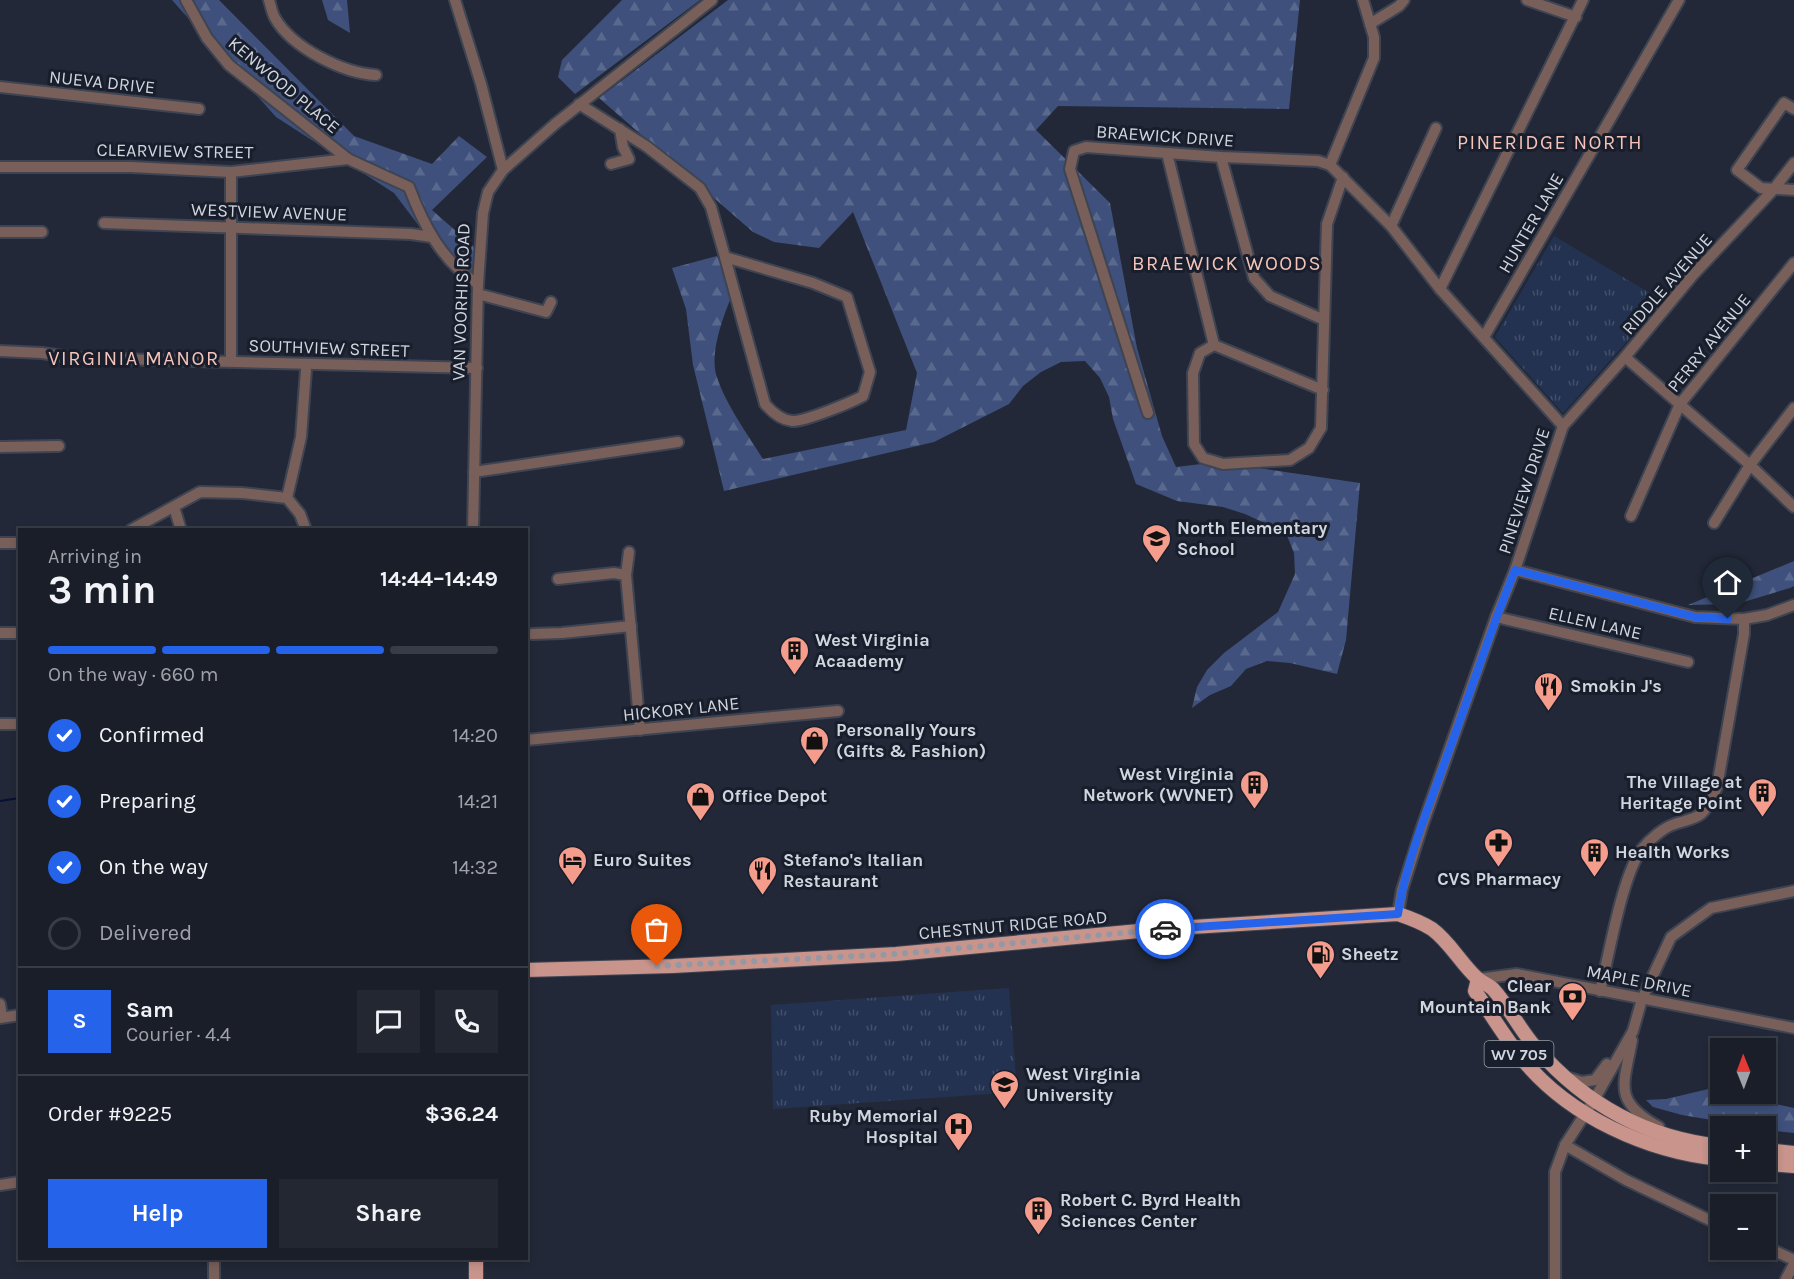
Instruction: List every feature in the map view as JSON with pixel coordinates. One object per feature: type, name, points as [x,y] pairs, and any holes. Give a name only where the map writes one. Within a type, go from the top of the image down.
[{"type":"main road","name":"CHESTNUT RIDGE ROAD","points":[[528,970],[896,954],[1160,929],[1398,914],[1421,922],[1433,930],[1478,979],[1492,988],[1534,1046],[1594,1101]]},
{"type":"main road","points":[[528,976],[551,970]]},
{"type":"main road","name":"CHESTNUT RIDGE ROAD","points":[[1478,979],[1475,991],[1523,1060],[1547,1085],[1586,1113]]},
{"type":"main road","name":"WV 705","points":[[1594,1101],[1630,1121],[1681,1139],[1710,1144]]},
{"type":"main road","name":"WV 705","points":[[1586,1113],[1614,1129],[1654,1144],[1710,1157]]},
{"type":"main road","points":[[1776,1151],[1794,1153]]},
{"type":"main road","points":[[1776,1165],[1794,1166]]},
{"type":"main road","points":[[476,1260],[476,1279]]},
{"type":"street","name":"KENWOOD PLACE","points":[[186,0],[207,38],[229,64],[348,159],[409,187],[432,237],[478,289]]},
{"type":"street","points":[[269,0],[276,18],[294,39],[320,57],[349,70],[376,75]]},
{"type":"street","points":[[455,0],[481,84],[503,170]]},
{"type":"street","name":"VAN VOORHIS ROAD","points":[[473,528],[478,289],[483,213],[488,192],[503,170],[579,104],[712,0]]},
{"type":"street","points":[[1214,345],[1200,353],[1193,373],[1194,444],[1203,458],[1223,464],[1290,459],[1309,448],[1320,428],[1327,224],[1343,177],[1330,165],[1374,58],[1374,37],[1364,0]]},
{"type":"street","points":[[1370,24],[1399,6],[1404,0]]},
{"type":"street","points":[[1527,0],[1576,17]]},
{"type":"street","points":[[1440,289],[1583,0]]},
{"type":"street","name":"HUNTER LANE","points":[[1484,337],[1679,0]]},
{"type":"street","name":"NUEVA DRIVE","points":[[0,87],[199,110]]},
{"type":"street","points":[[1794,109],[1784,103],[1737,170],[1761,188],[1794,190]]},
{"type":"street","points":[[579,104],[646,146],[700,188],[711,207],[765,404],[776,415],[794,422],[850,403],[863,396],[870,372],[847,297],[813,283],[725,257]]},
{"type":"street","points":[[1390,226],[1436,128]]},
{"type":"street","points":[[610,164],[629,159],[623,147],[620,129]]},
{"type":"street","name":"BRAEWICK DRIVE","points":[[1148,413],[1070,169],[1074,152],[1086,147],[1221,157],[1318,161],[1330,165]]},
{"type":"street","points":[[1167,153],[1214,345]]},
{"type":"street","points":[[1221,157],[1254,278],[1270,296],[1322,319]]},
{"type":"street","name":"CLEARVIEW STREET","points":[[0,167],[231,172],[348,159]]},
{"type":"street","name":"RIDDLE AVENUE","points":[[1563,426],[1625,357],[1693,275],[1773,190],[1794,163]]},
{"type":"street","points":[[231,172],[231,362]]},
{"type":"street","name":"PINEVIEW DRIVE","points":[[1343,177],[1390,226],[1440,289],[1563,426],[1515,570],[1496,617],[1423,824],[1402,890],[1398,914]]},
{"type":"street","name":"WESTVIEW AVENUE","points":[[104,223],[411,234],[432,237]]},
{"type":"street","points":[[0,232],[42,232]]},
{"type":"street","name":"PERRY AVENUE","points":[[1631,516],[1680,404],[1794,263]]},
{"type":"street","points":[[478,289],[546,312],[551,302]]},
{"type":"street","points":[[1214,345],[1323,390]]},
{"type":"street","name":"SOUTHVIEW STREET","points":[[0,351],[42,353],[76,358],[477,368]]},
{"type":"street","points":[[1625,357],[1750,465],[1794,507]]},
{"type":"street","points":[[287,498],[302,437],[306,370]]},
{"type":"street","points":[[1714,523],[1750,465],[1794,408]]},
{"type":"street","points":[[474,472],[678,442]]},
{"type":"street","points":[[0,447],[59,446]]},
{"type":"street","points":[[135,528],[200,492],[242,493],[287,498],[300,514],[305,528]]},
{"type":"street","points":[[174,507],[180,528]]},
{"type":"street","points":[[0,543],[18,543]]},
{"type":"street","points":[[629,552],[626,575],[640,730]]},
{"type":"street","points":[[1515,570],[1695,617],[1744,619],[1767,615],[1794,605]]},
{"type":"street","points":[[558,579],[614,573],[626,575]]},
{"type":"street","name":"ELLEN LANE","points":[[1496,617],[1688,662]]},
{"type":"street","points":[[1600,991],[1623,896],[1638,855],[1651,840],[1671,825],[1701,814],[1710,804],[1717,787],[1744,634],[1744,619]]},
{"type":"street","points":[[532,633],[562,633],[631,626]]},
{"type":"street","points":[[0,633],[18,633]]},
{"type":"street","name":"HICKORY LANE","points":[[528,740],[838,711]]},
{"type":"street","points":[[0,724],[18,724]]},
{"type":"street","points":[[1681,1139],[1644,1119],[1627,1100],[1623,1084],[1633,1031],[1642,999],[1671,937],[1711,908],[1794,891]]},
{"type":"street","name":"MAPLE DRIVE","points":[[1478,979],[1517,974],[1794,1028]]},
{"type":"street","points":[[0,1004],[1,1017],[18,1015]]},
{"type":"street","points":[[1563,1075],[1582,1082],[1595,1080],[1633,1031]]},
{"type":"street","points":[[1555,1279],[1555,1172],[1565,1145],[1594,1101],[1633,1031]]},
{"type":"street","points":[[1565,1145],[1626,1180],[1710,1220]]},
{"type":"street","points":[[0,1185],[18,1182]]},
{"type":"street","points":[[1776,1252],[1794,1262],[1786,1279]]},
{"type":"street","points":[[214,1260],[214,1279]]},
{"type":"green space","points":[[172,0],[219,0],[354,136],[432,164],[459,136],[487,157],[432,210],[481,253],[467,289],[394,193],[276,117]]},
{"type":"green space","points":[[322,0],[347,0],[350,33],[328,20]]},
{"type":"green space","points":[[622,0],[700,0],[575,94],[558,77],[562,60]]},
{"type":"green space","points":[[728,0],[1300,0],[1289,109],[1058,106],[1036,130],[1110,203],[1137,348],[1162,436],[1176,467],[1218,462],[1360,483],[1346,640],[1337,674],[1290,663],[1267,661],[1246,669],[1231,686],[1210,695],[1192,708],[1197,687],[1207,670],[1224,653],[1278,612],[1295,574],[1294,553],[1286,533],[1245,514],[1223,507],[1177,501],[1136,484],[1113,419],[1109,397],[1100,378],[1085,361],[1061,362],[1041,372],[1023,386],[1009,404],[934,442],[724,491],[693,365],[686,309],[672,268],[717,256],[733,293],[716,344],[716,374],[730,407],[763,459],[906,430],[917,373],[853,212],[819,248],[774,242],[753,232],[599,98]]},
{"type":"green space","points":[[1554,236],[1663,301],[1563,413],[1495,337]]},
{"type":"green space","points":[[1794,561],[1794,586],[1790,588],[1737,604],[1688,605]]},
{"type":"green space","points":[[1009,988],[1017,1092],[773,1109],[771,1005]]},
{"type":"green space","points":[[1710,1089],[1710,1104],[1776,1104],[1794,1108],[1794,1133],[1776,1131],[1776,1116],[1710,1116],[1710,1120],[1653,1107],[1646,1100],[1666,1099]]},
{"type":"waterway","points":[[0,801],[18,798]]},
{"type":"way so far","points":[[657,966],[896,954],[1165,929]]},
{"type":"place","name":"North Elementary School","points":[[1156,564]]},
{"type":"place","name":"West Virginia Acaademy","points":[[794,676]]},
{"type":"place","name":"Smokin J's","points":[[1549,712]]},
{"type":"place","name":"Personally Yours (Gifts & Fashion)","points":[[815,766]]},
{"type":"place","name":"West Virginia Network (WVNET)","points":[[1255,810]]},
{"type":"place","name":"The Village at Heritage Point","points":[[1763,818]]},
{"type":"place","name":"Office Depot","points":[[701,822]]},
{"type":"place","name":"CVS Pharmacy","points":[[1499,868]]},
{"type":"place","name":"Health Works","points":[[1594,878]]},
{"type":"place","name":"Euro Suites","points":[[572,886]]},
{"type":"place","name":"Stefano's Italian Restaurant","points":[[762,896]]},
{"type":"place","name":"Sheetz","points":[[1320,980]]},
{"type":"place","name":"Clear Mountain Bank","points":[[1572,1022]]},
{"type":"place","name":"West Virginia University","points":[[1005,1110]]},
{"type":"place","name":"Ruby Memorial Hospital","points":[[959,1152]]},
{"type":"place","name":"Robert C. Byrd Health Sciences Center","points":[[1039,1236]]},
{"type":"district","name":"PINERIDGE NORTH","points":[[1550,142]]},
{"type":"district","name":"BRAEWICK WOODS","points":[[1227,263]]},
{"type":"district","name":"VIRGINIA MANOR","points":[[134,358]]},
{"type":"route","points":[[1165,929],[1398,914],[1402,890],[1423,824],[1496,617],[1515,570],[1695,617],[1728,619]]}]
